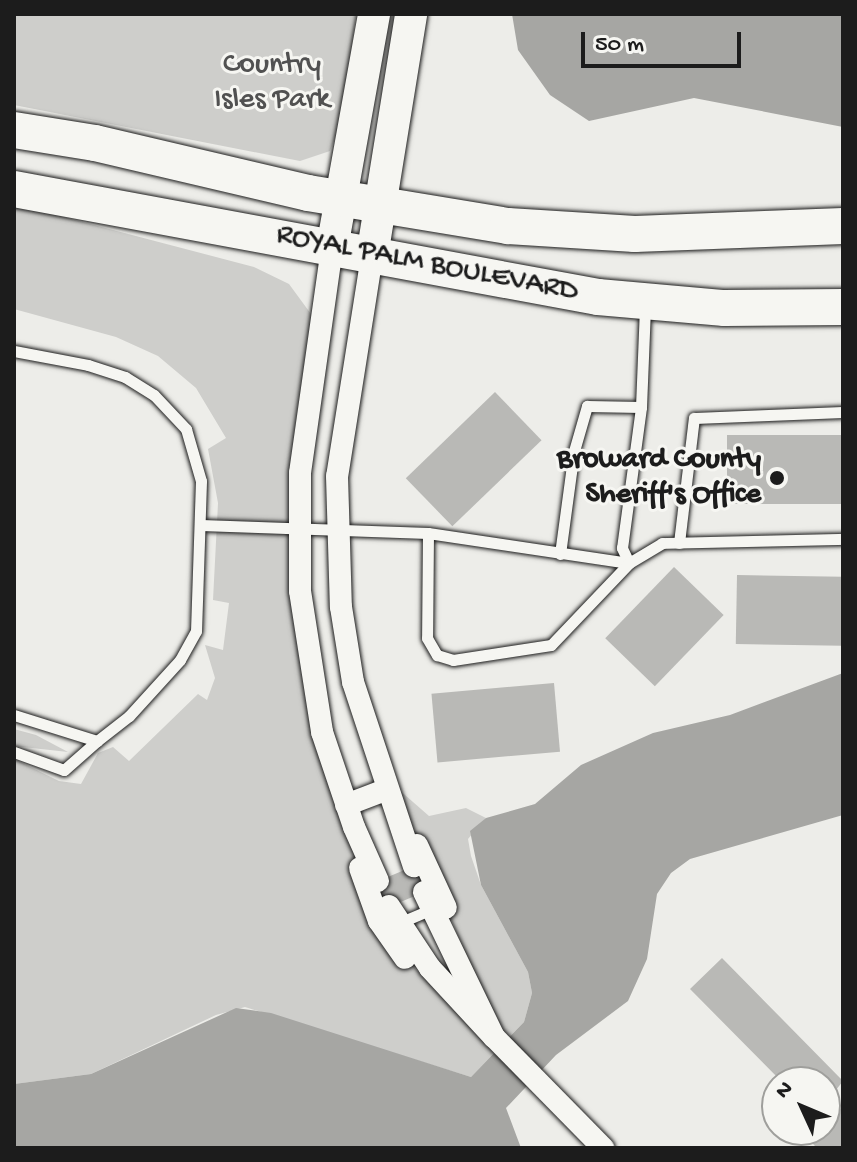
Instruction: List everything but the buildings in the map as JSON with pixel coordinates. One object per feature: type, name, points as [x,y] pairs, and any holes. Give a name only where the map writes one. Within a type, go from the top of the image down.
[{"type":"main road","name":"ROYAL PALM BOULEVARD","points":[[14,130],[361,202],[565,231],[712,234],[843,226]]},
{"type":"main road","name":"ROYAL PALM BOULEVARD","points":[[14,189],[645,303],[843,307]]},
{"type":"street","points":[[374,14],[361,202],[372,256],[337,476],[336,527],[353,682],[385,790],[414,866]]},
{"type":"street","points":[[378,881],[354,827],[322,732],[307,657],[297,525],[332,248],[361,202],[411,14]]},
{"type":"street","points":[[346,805],[385,790]]},
{"type":"street","points":[[393,812],[423,853],[433,902],[486,1027]]},
{"type":"street","points":[[354,827],[360,869],[392,943],[421,975],[486,1027]]},
{"type":"street","points":[[394,915],[486,1027],[603,1148]]},
{"type":"lane","points":[[629,563],[622,548],[641,407],[645,303]]},
{"type":"lane","points":[[14,351],[88,365],[125,377],[154,395],[186,429],[201,481],[196,631],[180,660],[129,716],[64,770],[14,752]]},
{"type":"lane","points":[[560,554],[574,451],[587,406],[641,407]]},
{"type":"lane","points":[[679,543],[694,418],[843,412]]},
{"type":"lane","points":[[201,525],[297,525],[428,533],[629,563]]},
{"type":"lane","points":[[428,533],[427,638],[437,655],[453,660],[551,645],[629,563],[662,543],[843,539]]},
{"type":"lane","points":[[14,715],[97,741]]},
{"type":"lane","points":[[394,915],[433,902]]},
{"type":"green space","name":"Country Isles Park","points":[[14,14],[356,14],[342,120],[330,151],[300,161],[14,105]]},
{"type":"green space","points":[[14,204],[254,267],[289,284],[311,314],[318,342],[300,473],[307,657],[392,943],[421,975],[482,1024],[470,963],[425,859],[393,812],[397,788],[429,816],[466,808],[486,818],[468,839],[471,856],[481,885],[528,972],[532,993],[524,1022],[471,1077],[245,1007],[216,1015],[91,1074],[14,1084],[14,759],[59,781],[81,784],[98,753],[113,747],[129,761],[198,694],[207,700],[215,678],[205,645],[223,650],[229,603],[213,600],[218,503],[208,449],[226,438],[196,388],[158,356],[116,337],[14,309]]},
{"type":"green space","points":[[14,729],[36,735],[68,752],[14,746]]},
{"type":"shaded area","points":[[512,14],[843,14],[843,127],[694,98],[589,121],[550,95],[518,50]]},
{"type":"shaded area","points":[[843,673],[843,815],[690,859],[671,873],[657,894],[647,959],[628,1001],[556,1055],[506,1108],[521,1148],[14,1148],[14,1084],[91,1074],[236,1008],[271,1013],[471,1077],[524,1022],[532,993],[528,972],[481,885],[470,831],[486,818],[535,804],[581,765],[653,733],[730,715]]},
{"type":"place","name":"Broward County Sheriff's Office","points":[[777,478]]}]
